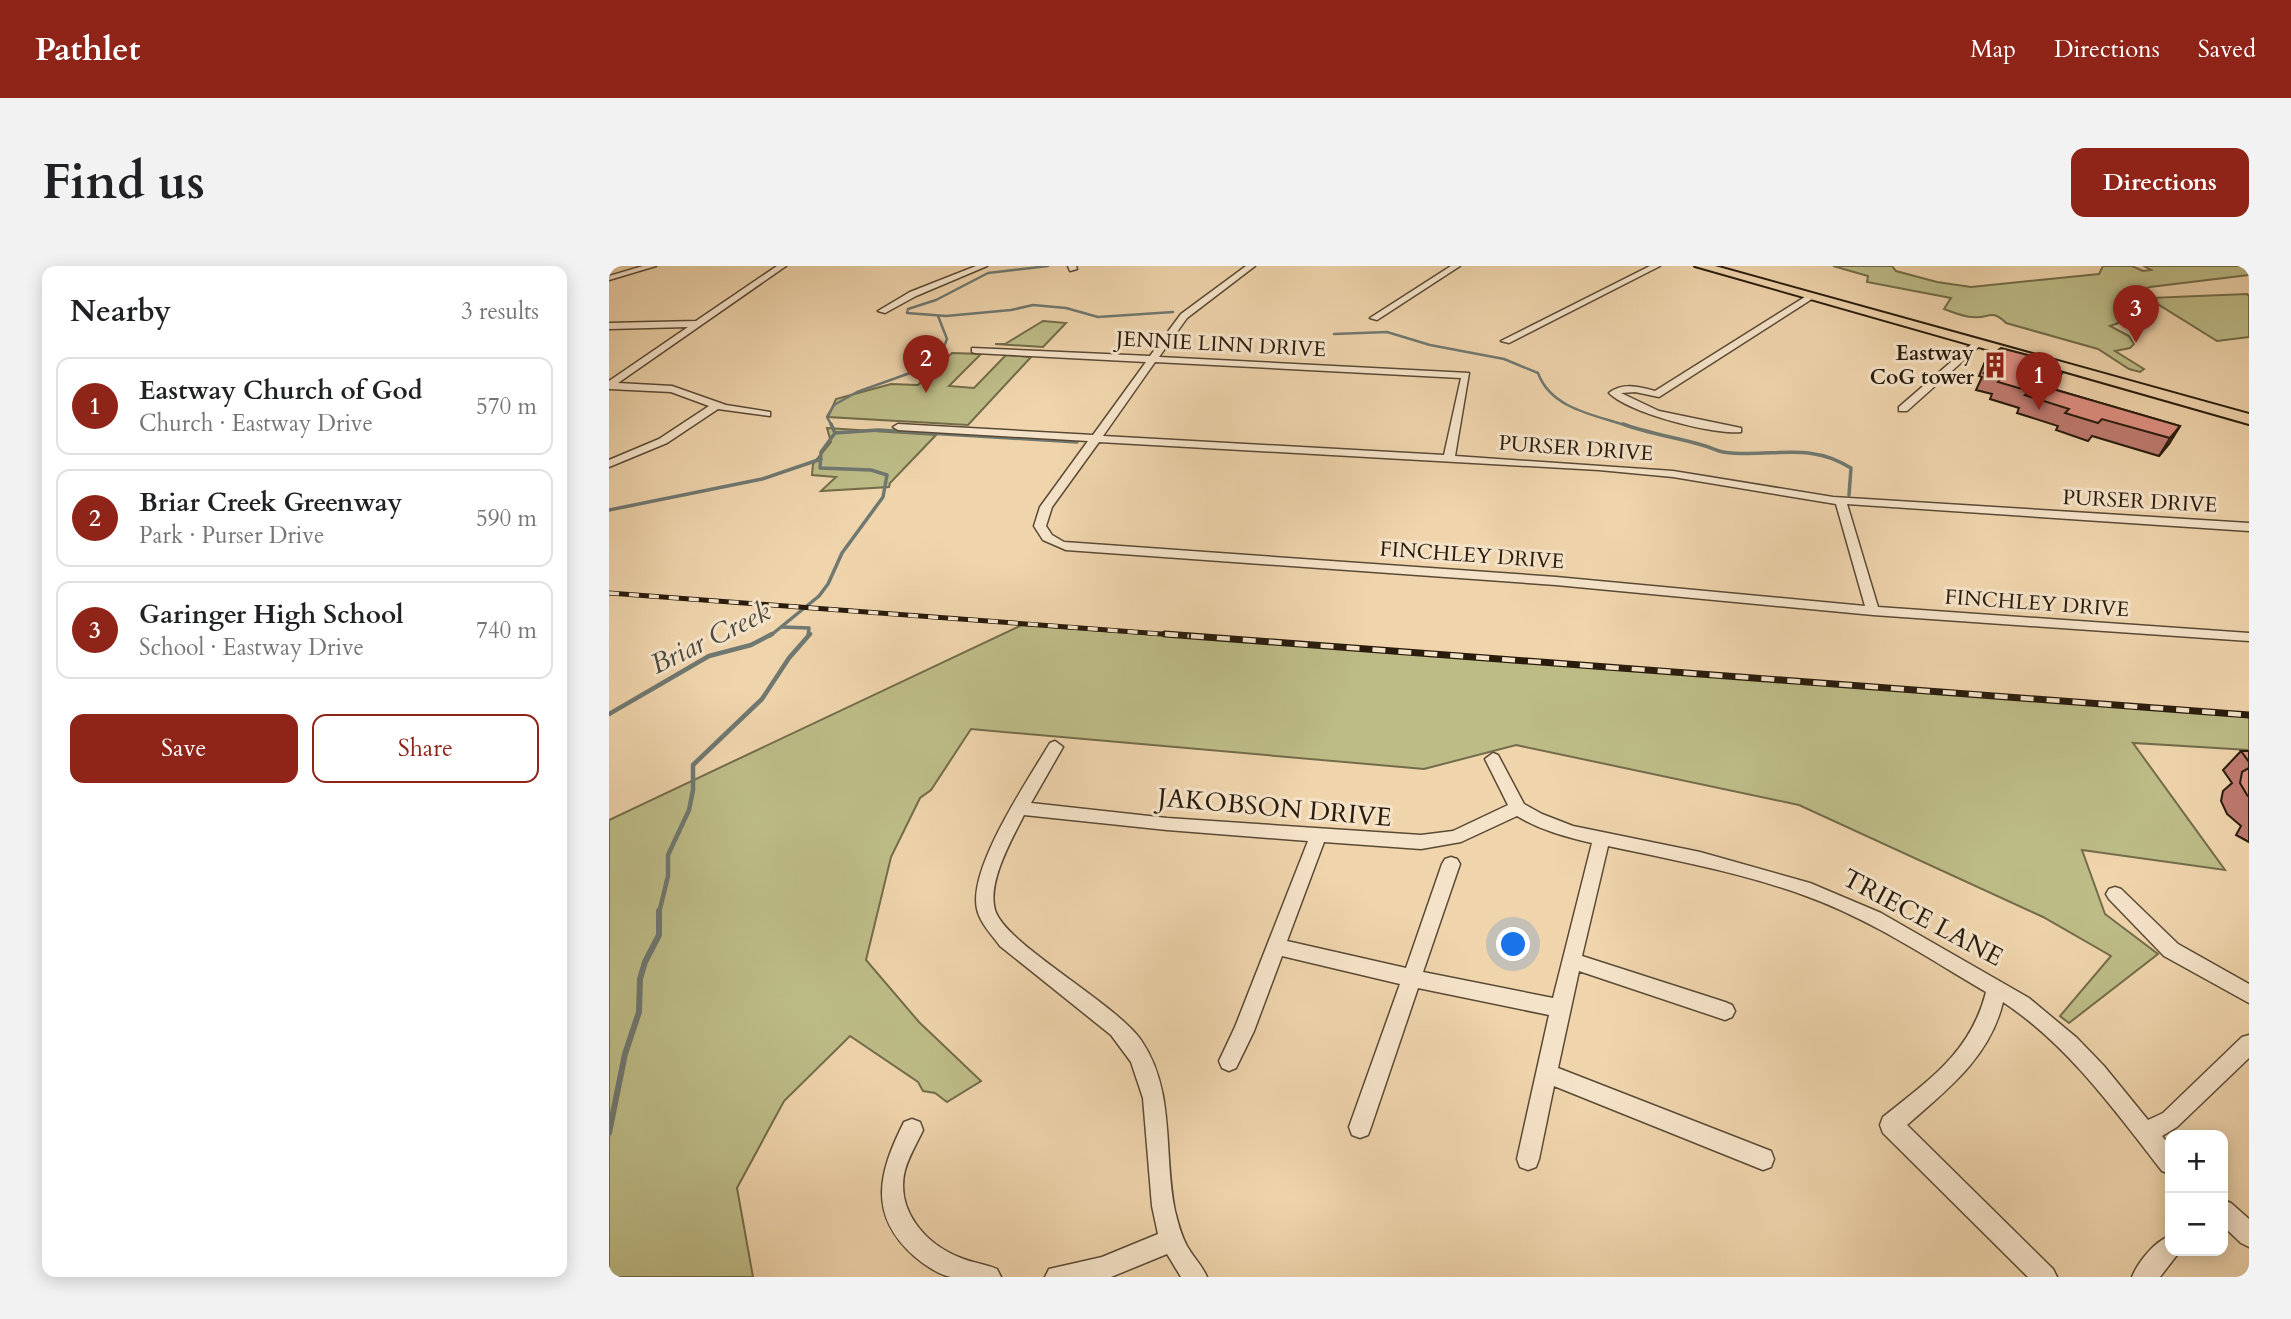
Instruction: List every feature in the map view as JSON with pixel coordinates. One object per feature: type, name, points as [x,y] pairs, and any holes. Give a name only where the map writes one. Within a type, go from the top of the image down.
[{"type":"main road","points":[[1701,266],[2249,419]]},
{"type":"main road","points":[[2224,414],[2249,426]]},
{"type":"street","points":[[609,278],[652,266]]},
{"type":"street","points":[[609,386],[782,266]]},
{"type":"street","points":[[882,311],[913,294],[983,266]]},
{"type":"street","name":"FINCHLEY DRIVE","points":[[1251,266],[1191,310],[1094,439],[1042,514],[1041,531],[1058,544],[1684,591],[1873,611],[2249,637]]},
{"type":"street","points":[[1374,318],[1456,266]]},
{"type":"street","points":[[1506,341],[1655,266]]},
{"type":"street","points":[[1737,430],[1649,412],[1623,401],[1614,393],[1620,388],[1632,388],[1656,395],[1811,297]]},
{"type":"street","points":[[609,326],[698,324]]},
{"type":"street","points":[[1903,409],[1977,344]]},
{"type":"street","name":"JENNIE LINN DRIVE","points":[[975,350],[1466,375],[1449,459]]},
{"type":"street","points":[[609,386],[672,389],[716,406],[766,414]]},
{"type":"street","points":[[609,464],[663,440],[716,406]]},
{"type":"street","name":"PURSER DRIVE","points":[[898,427],[1636,470],[1841,501],[2249,527]]},
{"type":"street","points":[[1841,501],[1843,516],[1873,611]]},
{"type":"street","points":[[1055,747],[992,864],[985,887],[986,908],[993,924],[1007,940],[1118,1028],[1133,1045],[1147,1072],[1153,1100],[1164,1207],[1172,1240],[1195,1277]]},
{"type":"street","points":[[1493,759],[1518,808]]},
{"type":"street","name":"JAKOBSON DRIVE","points":[[1021,808],[1167,824],[1388,842],[1439,840],[1475,830],[1518,808]]},
{"type":"street","name":"TRIECE LANE","points":[[1518,808],[1551,826],[1777,878],[1833,899],[1909,936],[2022,1004],[2070,1045],[2097,1073],[2165,1157]]},
{"type":"street","points":[[1229,1061],[1244,1031],[1318,835]]},
{"type":"street","points":[[1528,1159],[1560,1008],[1602,838]]},
{"type":"street","points":[[1360,1127],[1451,864]]},
{"type":"street","points":[[2115,894],[2171,950],[2249,994]]},
{"type":"street","points":[[1276,947],[1515,1002],[1560,1008]]},
{"type":"street","points":[[1573,961],[1725,1011]]},
{"type":"street","points":[[1997,988],[1989,1021],[1973,1051],[1891,1125],[2045,1277]]},
{"type":"street","points":[[2145,1133],[2170,1120],[2249,1044]]},
{"type":"street","points":[[1548,1074],[1763,1159]]},
{"type":"street","points":[[912,1130],[893,1175],[891,1195],[896,1213],[912,1239],[935,1257],[957,1269],[989,1277]]},
{"type":"street","points":[[2228,1216],[2249,1235]]},
{"type":"street","points":[[1057,1277],[1102,1269],[1172,1240]]},
{"type":"street","points":[[2144,1277],[2165,1253]]},
{"type":"shaded area","points":[[1833,266],[1892,266],[1896,271],[1937,282],[1971,287],[2099,274],[2103,266],[2132,266],[2143,271],[2151,270],[2144,266],[2249,266],[2249,275],[2150,287],[2138,291],[2130,299],[2136,314],[2110,326],[2129,336],[2134,344],[2130,348],[2115,351],[2144,369],[2140,372],[2129,369],[2098,349],[2006,323],[1997,316],[1969,317],[1944,309],[1951,298],[1867,282],[1868,276]]},
{"type":"shaded area","points":[[2247,294],[2249,337],[2217,341],[2148,298]]},
{"type":"shaded area","points":[[1043,321],[1066,323],[1043,347],[995,344],[1005,344]]},
{"type":"shaded area","points":[[952,353],[981,354],[949,386],[974,388],[1006,355],[1031,357],[968,425],[828,417],[836,399],[891,384],[918,385]]},
{"type":"shaded area","points":[[827,428],[936,435],[889,487],[821,491],[836,477],[812,475],[813,464],[831,442]]},
{"type":"shaded area","points":[[1022,625],[2249,716],[2249,750],[2133,743],[2225,870],[2082,850],[2105,914],[2158,954],[2069,1023],[2060,1016],[2111,956],[2043,917],[1799,805],[1516,745],[1424,769],[971,729],[931,790],[920,798],[891,857],[866,960],[919,1022],[981,1081],[947,1102],[935,1093],[923,1091],[918,1082],[850,1036],[784,1101],[737,1188],[753,1277],[609,1277],[609,820]]},
{"type":"building","points":[[2001,348],[2047,360],[2040,367],[2062,373],[2046,387],[2180,426],[2170,438],[2102,419],[2098,423],[2065,413],[2069,409],[2025,395],[2029,391],[1998,382],[2001,378],[1984,373],[1997,362],[1986,359]]},
{"type":"building","points":[[2241,751],[2249,751],[2249,762]]},
{"type":"building","points":[[2249,768],[2249,797],[2240,783],[2242,772]]},
{"type":"waterway","points":[[1048,266],[988,273],[936,300],[908,309],[907,313],[946,316],[1011,310],[1033,305],[1066,308],[1098,317],[1173,312]]},
{"type":"waterway","name":"Briar Creek","points":[[831,425],[827,417],[834,405],[857,392],[910,373],[921,360],[943,349],[947,339],[938,316]]},
{"type":"waterway","points":[[1334,334],[1387,332],[1430,345],[1504,359],[1538,373],[1544,385],[1563,403],[1628,426]]},
{"type":"waterway","points":[[1623,424],[1723,452],[1803,452],[1835,460],[1851,468],[1849,495]]},
{"type":"waterway","name":"Briar Creek","points":[[831,425],[835,433]]},
{"type":"waterway","points":[[835,433],[878,430],[1077,442]]},
{"type":"waterway","points":[[821,459],[821,452],[835,433]]},
{"type":"waterway","points":[[609,510],[762,479],[821,459]]},
{"type":"waterway","name":"Briar Creek","points":[[770,636],[819,596],[828,584],[842,553],[883,497],[887,475],[871,470],[820,468],[821,459]]},
{"type":"waterway","points":[[782,627],[809,628],[808,636]]},
{"type":"waterway","name":"Briar Creek","points":[[609,714],[709,656],[751,645],[772,634]]},
{"type":"waterway","points":[[659,913],[668,876],[668,855],[689,810],[693,790],[693,765],[762,699],[789,658],[810,634]]},
{"type":"waterway","points":[[609,1133],[625,1054],[639,1012],[640,979],[645,962],[659,935],[659,913]]},
{"type":"railway","points":[[609,593],[1189,636]]},
{"type":"railway","points":[[1165,634],[2249,715]]},
{"type":"place","name":"Garinger High School","points":[[2136,343]]},
{"type":"place","name":"Eastway CoG tower","points":[[1995,365]]},
{"type":"place","name":"Briar Creek Greenway","points":[[926,393]]},
{"type":"place","name":"Eastway Church of God","points":[[2039,410]]}]
